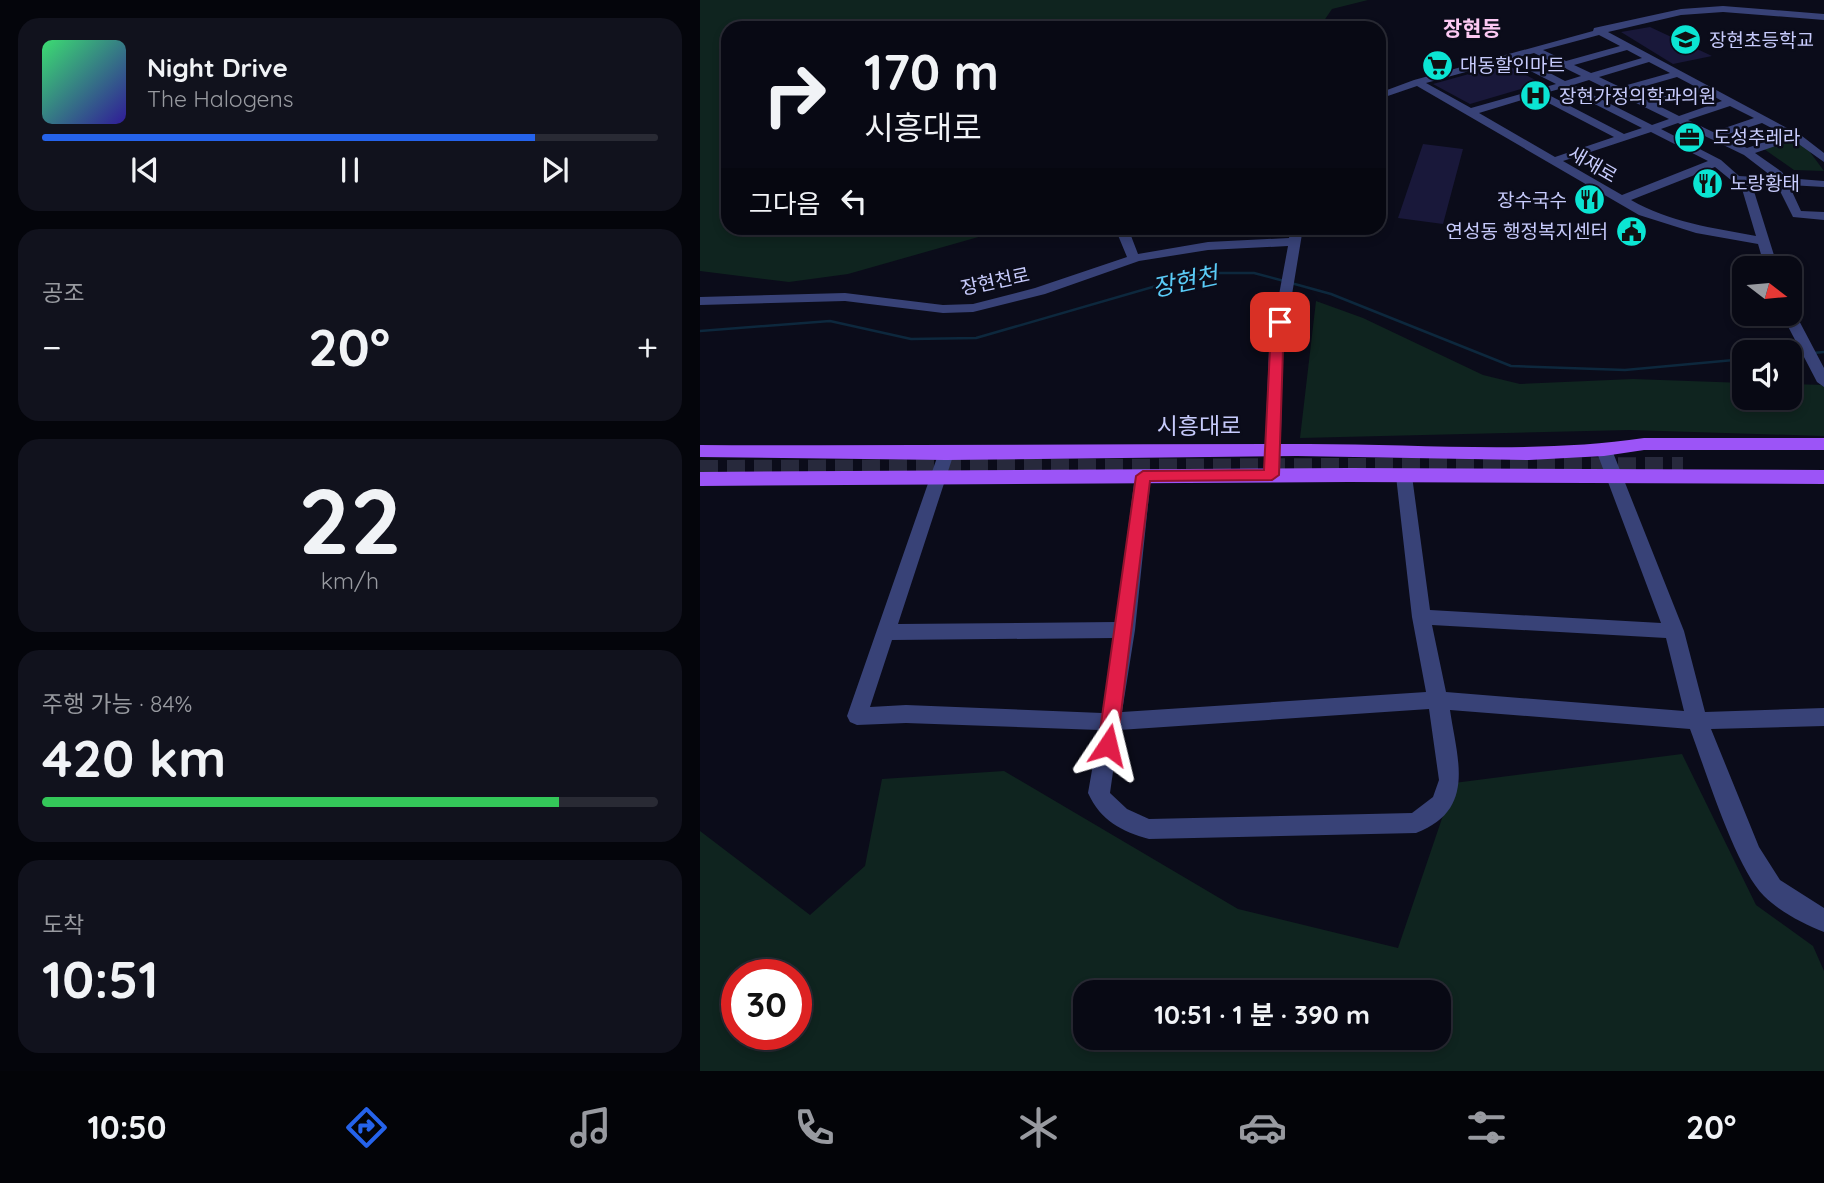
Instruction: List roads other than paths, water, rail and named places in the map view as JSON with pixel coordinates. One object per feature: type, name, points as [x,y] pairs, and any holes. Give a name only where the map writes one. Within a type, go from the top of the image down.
[{"type":"main road","name":"시흥대로","points":[[700,479],[1272,475],[1614,478],[1678,461],[1824,444]]},
{"type":"main road","name":"시흥대로","points":[[700,451],[946,453],[1272,450],[1529,453],[1604,450],[1824,477]]},
{"type":"main road","points":[[1529,453],[1541,464],[1534,477]]},
{"type":"main road","name":"시흥대로","points":[[1678,461],[1824,456]]},
{"type":"main road","name":"시흥대로","points":[[1678,461],[1824,465]]},
{"type":"street","points":[[1386,93],[1418,82],[1602,31],[1723,4],[1824,18]]},
{"type":"street","points":[[1586,26],[1602,31],[1794,136],[1824,159]]},
{"type":"street","points":[[1564,65],[1628,47]]},
{"type":"street","points":[[1535,50],[1746,152],[1778,174],[1797,214],[1824,216]]},
{"type":"street","points":[[1511,57],[1717,162],[1746,188],[1769,256]]},
{"type":"street","points":[[1470,112],[1650,59]]},
{"type":"street","points":[[1618,91],[1678,74]]},
{"type":"street","name":"새재로","points":[[1418,82],[1643,212],[1696,229],[1765,241]]},
{"type":"street","points":[[1647,105],[1704,88]]},
{"type":"street","points":[[1535,92],[1623,138]]},
{"type":"street","points":[[1553,161],[1731,102]]},
{"type":"street","points":[[1711,135],[1762,119]]},
{"type":"street","points":[[1746,152],[1794,136]]},
{"type":"street","points":[[1620,200],[1717,162]]},
{"type":"street","points":[[1739,179],[1824,184]]},
{"type":"street","points":[[1123,235],[1134,259]]},
{"type":"street","points":[[1272,475],[1276,349],[1295,235]]},
{"type":"street","name":"장현천로","points":[[700,301],[845,297],[943,309],[974,308],[1040,291],[1134,259],[1208,246],[1293,242]]},
{"type":"street","points":[[1793,326],[1820,373]]},
{"type":"street","points":[[1604,450],[1674,631],[1697,721],[1750,854],[1772,888],[1808,913],[1824,920]]},
{"type":"street","points":[[946,453],[857,716],[906,715],[1112,722],[1438,700],[1697,721],[1824,717]]},
{"type":"street","points":[[1143,476],[1125,630],[1099,793],[1111,810],[1137,826],[1149,829],[1416,823],[1442,803],[1450,780],[1438,700],[1420,617],[1404,475]]},
{"type":"street","points":[[1420,617],[1674,631]]},
{"type":"street","points":[[886,632],[1125,630]]},
{"type":"waterway","name":"장현천","points":[[700,331],[830,321],[911,339],[976,338],[1201,273],[1254,273],[1284,281]]},
{"type":"waterway","name":"장현천","points":[[1291,283],[1331,294],[1511,366],[1625,370],[1732,360]]},
{"type":"waterway","name":"장현천","points":[[1813,353],[1824,352]]},
{"type":"waterway","name":"장현천","points":[[1802,354],[1806,354]]},
{"type":"tunnel","points":[[700,469],[1683,466]]},
{"type":"place","name":"장현초등학교","points":[[1686,40]]},
{"type":"place","name":"대동할인마트","points":[[1437,65]]},
{"type":"place","name":"장현가정의학과의원","points":[[1536,96]]},
{"type":"place","name":"도성추레라","points":[[1690,137]]},
{"type":"place","name":"노랑황태","points":[[1707,183]]},
{"type":"place","name":"장수국수","points":[[1590,200]]},
{"type":"place","name":"연성동 행정복지센터","points":[[1631,231]]},
{"type":"district","name":"장현동","points":[[1472,29]]}]
